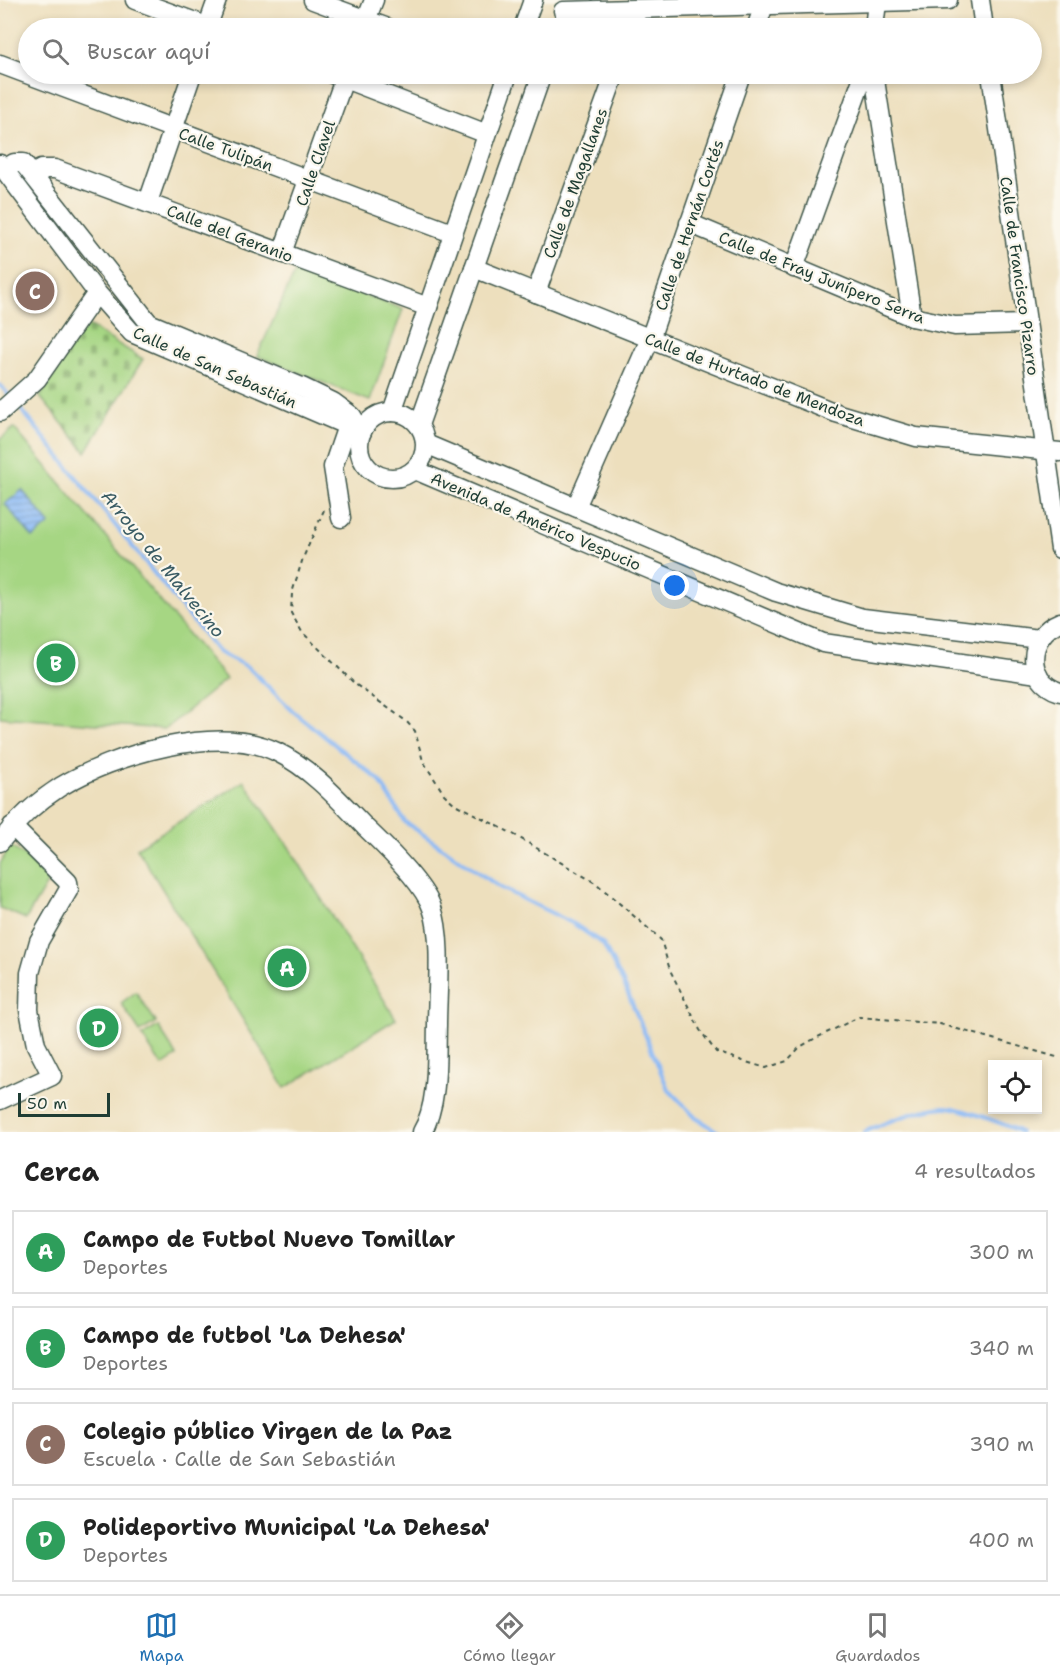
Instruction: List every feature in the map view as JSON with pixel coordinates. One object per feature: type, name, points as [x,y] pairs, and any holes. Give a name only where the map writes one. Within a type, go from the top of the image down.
[{"type":"street","points":[[135,0],[183,18]]},
{"type":"street","points":[[212,18],[217,0]]},
{"type":"street","points":[[313,0],[351,18]]},
{"type":"street","points":[[366,18],[374,0]]},
{"type":"street","points":[[527,18],[533,0]]},
{"type":"street","points":[[562,13],[765,3],[948,0]]},
{"type":"street","points":[[980,0],[983,18]]},
{"type":"street","points":[[875,18],[877,2]]},
{"type":"street","points":[[760,18],[765,3]]},
{"type":"street","points":[[635,18],[638,9]]},
{"type":"street","name":"Calle Tulipán","points":[[0,64],[18,71]]},
{"type":"street","name":"Calle Tulipán","points":[[52,84],[452,233]]},
{"type":"street","points":[[148,202],[188,84]]},
{"type":"street","name":"Calle Clavel","points":[[282,253],[309,180],[338,84]]},
{"type":"street","points":[[363,84],[487,134]]},
{"type":"street","points":[[392,412],[504,84]]},
{"type":"street","points":[[419,425],[538,84]]},
{"type":"street","name":"Calle de Magallanes","points":[[536,293],[611,84]]},
{"type":"street","name":"Calle de Hernán Cortés","points":[[576,507],[650,339],[738,84]]},
{"type":"street","points":[[794,268],[860,84]]},
{"type":"street","points":[[876,84],[912,317]]},
{"type":"street","name":"Calle de Francisco Pizarro","points":[[992,84],[1027,324],[1053,451],[1060,549]]},
{"type":"street","points":[[2,165],[23,163],[148,323],[304,388],[333,402],[352,416],[355,422],[355,429],[360,452],[369,469],[377,475],[396,478],[415,470],[425,453],[426,444],[419,425],[407,415],[392,412],[374,417],[355,429],[333,467],[341,518]]},
{"type":"street","name":"Calle de San Sebastián","points":[[2,165],[97,292],[132,333],[355,429]]},
{"type":"street","name":"Calle del Geranio","points":[[32,174],[40,169],[55,168],[428,307]]},
{"type":"street","name":"Calle de Fray Junípero Serra","points":[[690,223],[912,317],[955,326],[1027,324]]},
{"type":"street","name":"Calle de Hurtado de Mendoza","points":[[474,268],[836,413],[916,437],[1053,451]]},
{"type":"street","points":[[2,411],[37,379],[97,292]]},
{"type":"street","name":"Avenida de Américo Vespucio","points":[[426,444],[776,592],[863,618],[1039,639]]},
{"type":"street","name":"Avenida de Américo Vespucio","points":[[415,470],[823,643],[1038,674]]},
{"type":"street","points":[[1060,622],[1047,629],[1039,639],[1034,651],[1034,662],[1038,674],[1045,683],[1060,692]]},
{"type":"street","points":[[0,842],[12,826],[59,788],[96,768],[126,757],[185,744],[221,741],[247,742],[276,751],[303,768],[390,852],[425,894],[433,908],[437,938],[434,1093],[422,1132]]},
{"type":"street","points":[[0,1100],[52,1076],[36,1045],[29,1011],[30,973],[39,941],[69,889],[68,882],[12,826]]},
{"type":"path","points":[[326,504],[303,558],[292,593],[291,613],[302,632],[355,684],[406,720],[415,731],[423,761],[444,794],[455,804],[513,834],[597,884],[661,940],[670,970],[700,1030],[716,1052],[766,1068],[787,1061],[800,1047],[859,1017],[940,1024],[1060,1058]]},
{"type":"green space","points":[[296,270],[403,309],[370,401],[257,356]]},
{"type":"green space","points":[[85,324],[143,359],[86,452],[40,397]]},
{"type":"green space","points":[[14,428],[226,679],[165,729],[0,717],[0,439]]},
{"type":"green space","points":[[244,781],[289,847],[396,1019],[285,1088],[137,848]]},
{"type":"green space","points":[[10,846],[32,861],[49,880],[26,919],[0,908],[0,864]]},
{"type":"green space","points":[[136,992],[156,1022],[140,1032],[121,1003]]},
{"type":"green space","points":[[158,1026],[177,1056],[162,1066],[142,1036]]},
{"type":"water","points":[[22,490],[50,524],[33,538],[5,504]]},
{"type":"waterway","name":"Arroyo de Malvecino","points":[[0,385],[9,395]]},
{"type":"waterway","name":"Arroyo de Malvecino","points":[[16,403],[218,652],[248,667],[294,712],[379,780],[405,822],[501,888],[574,924],[603,944],[624,984],[668,1089],[694,1116],[718,1132]]},
{"type":"waterway","name":"Arroyo de Malvecino","points":[[864,1132],[913,1113],[944,1107],[970,1113],[1020,1132]]},
{"type":"place","name":"Colegio público Virgen de la Paz","points":[[35,291]]},
{"type":"place","name":"Campo de futbol 'La Dehesa'","points":[[56,663]]},
{"type":"place","name":"Campo de Futbol Nuevo Tomillar","points":[[287,968]]},
{"type":"place","name":"Polideportivo Municipal 'La Dehesa'","points":[[99,1028]]}]
